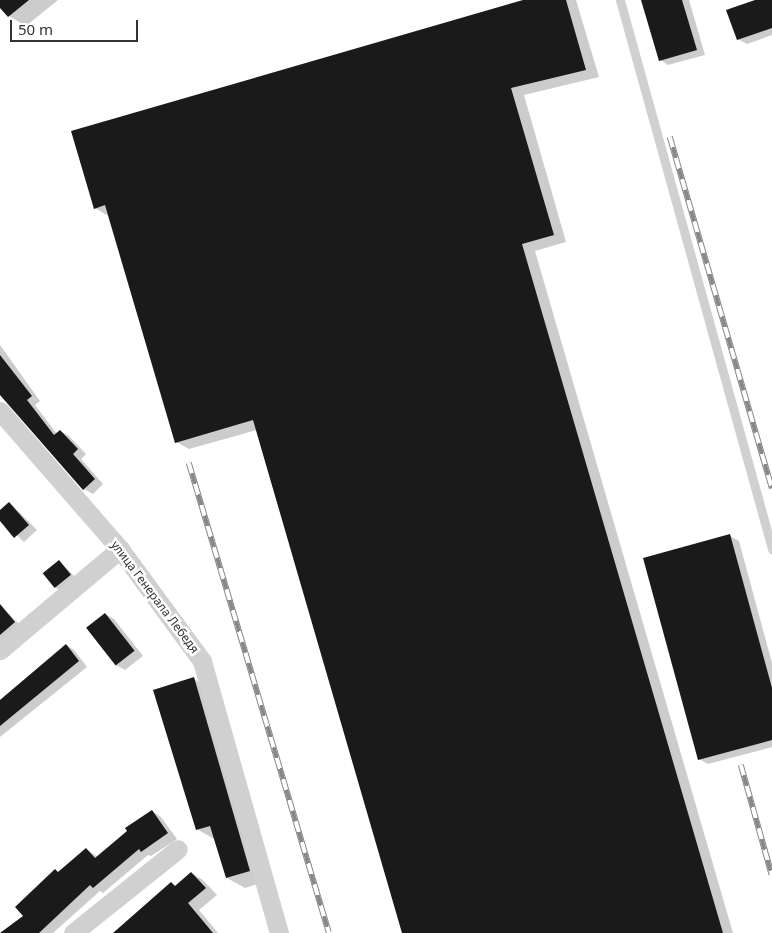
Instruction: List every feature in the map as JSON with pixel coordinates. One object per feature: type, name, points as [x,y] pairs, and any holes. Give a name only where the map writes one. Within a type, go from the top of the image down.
[{"type":"street","name":"улица Генерала Лебедя","points":[[0,411],[120,549],[202,661],[279,933]]},
{"type":"street","points":[[0,650],[120,549]]},
{"type":"street","points":[[73,933],[178,849]]},
{"type":"lane","points":[[620,0],[772,550]]},
{"type":"building","points":[[0,0],[29,0],[8,17],[0,8]]},
{"type":"building","points":[[523,0],[566,0],[586,70],[511,88],[554,235],[522,244],[723,933],[402,933],[253,420],[175,443],[105,205],[94,209],[71,131]]},
{"type":"building","points":[[641,0],[682,0],[697,50],[659,61]]},
{"type":"building","points":[[755,0],[772,0],[772,28],[737,40],[726,10]]},
{"type":"building","points":[[0,355],[32,396],[27,400],[54,435],[60,430],[78,449],[73,454],[95,479],[83,490],[0,395]]},
{"type":"building","points":[[9,502],[29,525],[14,538],[0,521],[0,510]]},
{"type":"building","points":[[730,534],[772,688],[772,740],[698,760],[643,558]]},
{"type":"building","points":[[59,560],[71,575],[55,588],[43,573]]},
{"type":"building","points":[[0,604],[15,622],[0,635]]},
{"type":"building","points":[[105,613],[135,651],[116,666],[86,628]]},
{"type":"building","points":[[66,644],[79,661],[0,726],[0,700]]},
{"type":"building","points":[[194,677],[250,871],[226,878],[210,826],[196,830],[153,690]]},
{"type":"building","points":[[152,810],[168,833],[141,852],[139,849],[93,888],[90,885],[39,933],[0,933],[23,916],[15,907],[55,869],[58,872],[86,848],[95,858],[127,831],[125,828]]},
{"type":"building","points":[[191,872],[206,888],[188,903],[213,933],[113,933],[171,882],[175,886]]},
{"type":"railway","points":[[670,137],[772,488]]},
{"type":"railway","points":[[189,463],[329,933]]},
{"type":"railway","points":[[741,765],[772,875]]}]
